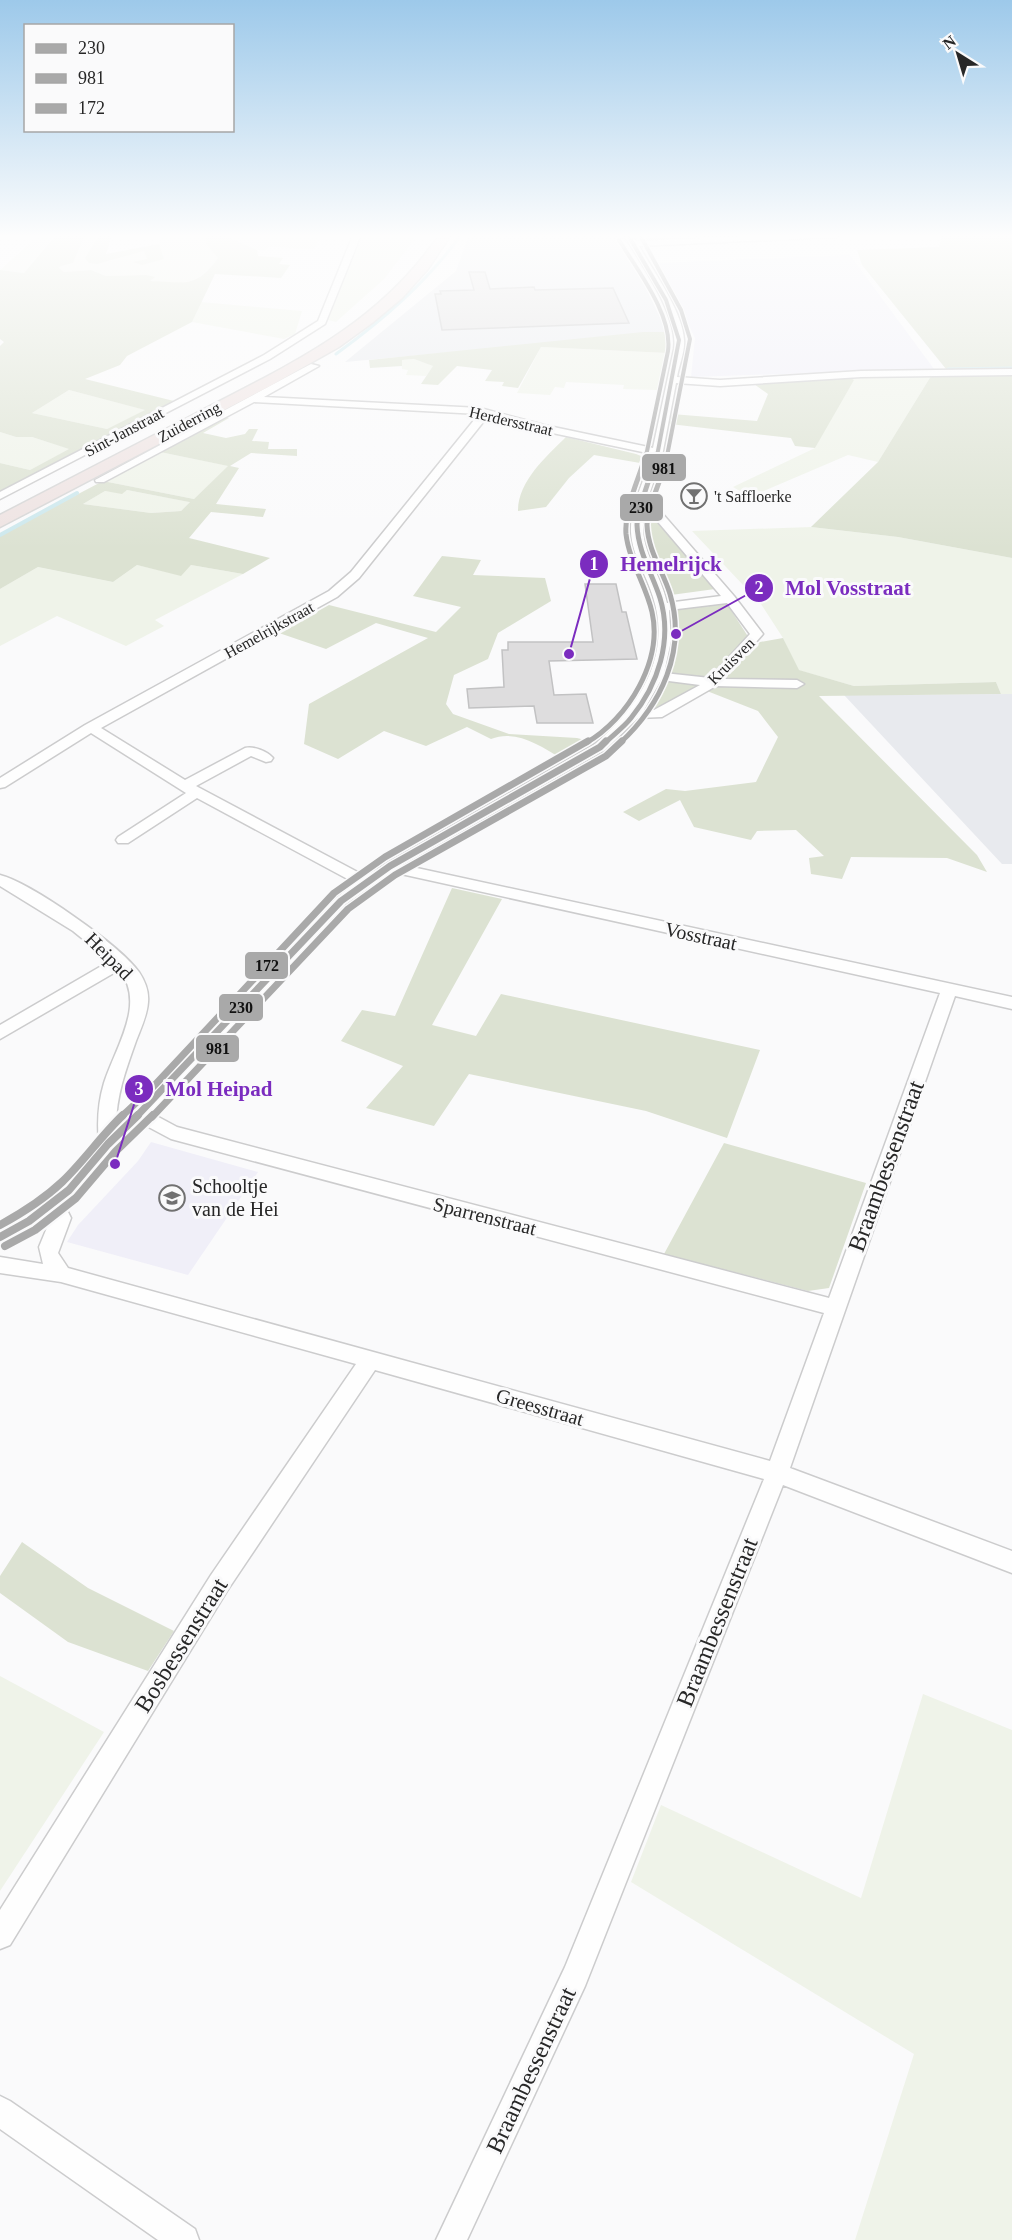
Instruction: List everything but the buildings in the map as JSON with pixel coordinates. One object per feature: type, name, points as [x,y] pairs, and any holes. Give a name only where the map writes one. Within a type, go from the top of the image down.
[{"type":"highway","name":"Zuiderring","points":[[0,508],[271,367],[316,340]]},
{"type":"highway","name":"Zuiderring","points":[[0,522],[287,371],[338,340]]},
{"type":"street","name":"Sint-Janstraat","points":[[0,496],[267,357],[294,340]]},
{"type":"street","points":[[0,1236],[29,1221],[69,1190],[108,1144],[160,1094],[320,922],[364,882],[600,747],[636,714],[658,676],[665,637],[661,603],[640,557],[637,540],[640,502],[649,483],[679,340]]},
{"type":"street","points":[[100,480],[314,366]]},
{"type":"street","points":[[672,380],[720,383],[845,375],[1012,372]]},
{"type":"street","points":[[291,401],[300,374]]},
{"type":"street","name":"Herdersstraat","points":[[253,399],[485,412],[554,431],[656,452]]},
{"type":"street","name":"Hemelrijkstraat","points":[[0,784],[90,728],[333,594],[355,574],[485,412]]},
{"type":"street","name":"Kruisven","points":[[636,714],[657,714],[713,683],[757,634],[727,595],[651,507],[640,502]]},
{"type":"street","points":[[661,603],[727,595]]},
{"type":"street","points":[[658,676],[713,683],[797,684]]},
{"type":"street","points":[[90,728],[191,789],[364,882]]},
{"type":"street","points":[[123,840],[191,789],[250,751],[266,758]]},
{"type":"street","name":"Vosstraat","points":[[390,866],[411,873],[1012,1003]]},
{"type":"street","name":"Heipad","points":[[0,880],[47,905],[77,925],[120,962],[139,988],[138,1011],[106,1109],[108,1144]]},
{"type":"street","points":[[0,1033],[120,962]]},
{"type":"street","name":"Braambessenstraat","points":[[451,2240],[575,1976],[777,1473],[949,990]]},
{"type":"street","name":"Sparrenstraat","points":[[138,1114],[171,1132],[836,1308]]},
{"type":"street","points":[[54,1203],[61,1218],[47,1250],[48,1257],[61,1274]]},
{"type":"street","name":"Greesstraat","points":[[0,1265],[61,1274],[777,1473],[1012,1562]]},
{"type":"street","name":"Bosbessenstraat","points":[[0,1935],[219,1583],[370,1360]]},
{"type":"street","points":[[0,2111],[184,2240]]},
{"type":"shaded area","points":[[372,340],[586,340],[345,362]]},
{"type":"shaded area","points":[[695,340],[912,340],[934,369],[691,377]]},
{"type":"shaded area","points":[[541,347],[667,353],[658,390],[623,389],[624,385],[566,382],[564,388],[555,387],[550,395],[517,393]]},
{"type":"shaded area","points":[[414,359],[434,366],[426,376],[406,375],[408,370],[402,369],[401,360]]},
{"type":"shaded area","points":[[931,376],[878,462],[848,455],[750,497],[733,487],[815,448],[849,377]]},
{"type":"shaded area","points":[[69,390],[146,410],[107,429],[32,413]]},
{"type":"shaded area","points":[[0,432],[16,437],[32,437],[70,449],[30,470],[0,463]]},
{"type":"shaded area","points":[[160,452],[229,466],[194,499],[103,481]]},
{"type":"shaded area","points":[[127,490],[190,502],[181,511],[151,513],[83,504],[105,491],[122,493]]},
{"type":"shaded area","points":[[811,527],[898,537],[1012,558],[1012,694],[1001,694],[996,682],[854,686],[798,670],[783,638],[761,604],[692,531]]},
{"type":"shaded area","points":[[137,565],[180,575],[191,565],[243,574],[155,620],[164,626],[126,646],[57,616],[0,646],[0,589],[38,567],[113,582]]},
{"type":"shaded area","points":[[1012,694],[1012,864],[1002,864],[844,695]]},
{"type":"shaded area","name":"Schooltje van de Hei","points":[[151,1142],[258,1172],[188,1275],[67,1242],[78,1225],[138,1161]]},
{"type":"shaded area","points":[[0,1676],[104,1732],[0,1891]]},
{"type":"shaded area","points":[[923,1694],[1012,1730],[1012,2240],[855,2240],[914,2054],[631,1882],[661,1805],[861,1898]]},
{"type":"green space","points":[[1,340],[158,340],[127,356],[120,365],[85,379],[178,402],[0,492],[0,463],[30,470],[69,449],[32,437],[16,437],[0,432],[0,346],[4,342]],"holes":[[[69,390],[145,410],[107,429],[32,413]]]},
{"type":"green space","points":[[569,340],[667,340],[667,353],[541,347],[518,388],[502,386],[504,382],[485,381],[492,370],[457,366],[438,385],[421,384],[433,366],[414,359],[402,360],[402,366],[370,368],[369,360]]},
{"type":"green space","points":[[922,340],[1012,340],[1012,558],[898,537],[811,527],[878,462],[931,376],[946,369]]},
{"type":"green space","points":[[849,377],[854,380],[815,448],[795,446],[791,438],[670,424],[672,414],[757,421],[768,394],[754,384]]},
{"type":"green space","points":[[225,417],[229,418],[203,433],[226,438],[245,434],[249,429],[258,429],[252,441],[269,442],[268,449],[297,449],[297,456],[251,453],[230,466],[239,468],[216,504],[266,509],[263,517],[211,512],[189,538],[270,558],[243,574],[191,565],[181,576],[137,565],[113,582],[38,567],[0,589],[0,535],[103,481],[194,499],[228,466],[160,452]],"holes":[[[127,490],[190,502],[181,511],[151,513],[83,504],[105,491],[122,494]]]},
{"type":"green space","points":[[566,437],[636,454],[641,456],[640,463],[594,455],[569,478],[546,507],[518,511],[519,500],[534,470]]},
{"type":"green space","points":[[647,513],[654,515],[715,589],[671,595],[647,544],[645,523]]},
{"type":"green space","points":[[442,556],[481,560],[473,575],[545,578],[551,601],[498,633],[488,659],[454,675],[446,704],[453,714],[509,734],[577,738],[589,741],[561,758],[519,737],[500,736],[491,739],[467,727],[426,746],[384,731],[338,759],[304,744],[309,704],[428,638],[376,623],[326,649],[279,633],[329,605],[436,632],[461,607],[413,596]]},
{"type":"green space","points":[[727,604],[749,638],[693,689],[668,704],[655,708],[652,704],[666,683],[673,660],[676,635],[675,610]]},
{"type":"green space","points":[[783,638],[799,670],[854,686],[996,682],[1001,694],[819,696],[977,855],[987,872],[947,858],[851,857],[842,879],[811,874],[809,858],[824,856],[796,830],[757,831],[751,840],[694,827],[680,800],[639,821],[623,812],[666,789],[685,791],[756,782],[778,737],[758,711],[707,691],[760,642]]},
{"type":"green space","points":[[452,888],[502,899],[432,1025],[476,1036],[501,994],[760,1050],[727,1138],[646,1111],[469,1074],[434,1126],[366,1108],[403,1066],[341,1041],[362,1010],[395,1016]]},
{"type":"green space","points":[[724,1143],[866,1183],[829,1288],[808,1291],[664,1254]]},
{"type":"green space","points":[[22,1542],[88,1588],[174,1631],[148,1671],[68,1642],[0,1593],[0,1576]]},
{"type":"waterway","points":[[336,354],[355,340]]},
{"type":"waterway","points":[[948,369],[1012,368]]},
{"type":"waterway","points":[[0,535],[77,493]]},
{"type":"transit line","name":"172","points":[[0,1225],[23,1212],[62,1182],[101,1136],[153,1087],[334,893],[385,857],[594,738],[624,708],[645,673],[654,634],[652,613],[630,550],[626,523],[647,451],[668,351],[668,340]]},
{"type":"transit line","name":"230","points":[[0,1237],[29,1221],[69,1190],[108,1144],[160,1094],[341,901],[390,866],[600,747],[631,718],[654,682],[665,641],[665,620],[660,598],[641,553],[637,522],[657,456],[679,340]]},
{"type":"transit line","name":"981","points":[[5,1246],[35,1230],[76,1198],[116,1151],[168,1101],[348,909],[395,875],[606,756],[639,725],[653,706],[671,665],[675,642],[675,620],[670,594],[651,549],[647,523],[667,458],[690,340]]},
{"type":"place","name":"'t Saffloerke","points":[[694,496]]},
{"type":"place","name":"Mol Vosstraat","points":[[676,634]]},
{"type":"place","name":"Hemelrijck","points":[[569,654]]},
{"type":"place","name":"Mol Heipad","points":[[115,1164]]},
{"type":"place","name":"Schooltje van de Hei","points":[[172,1198]]}]
